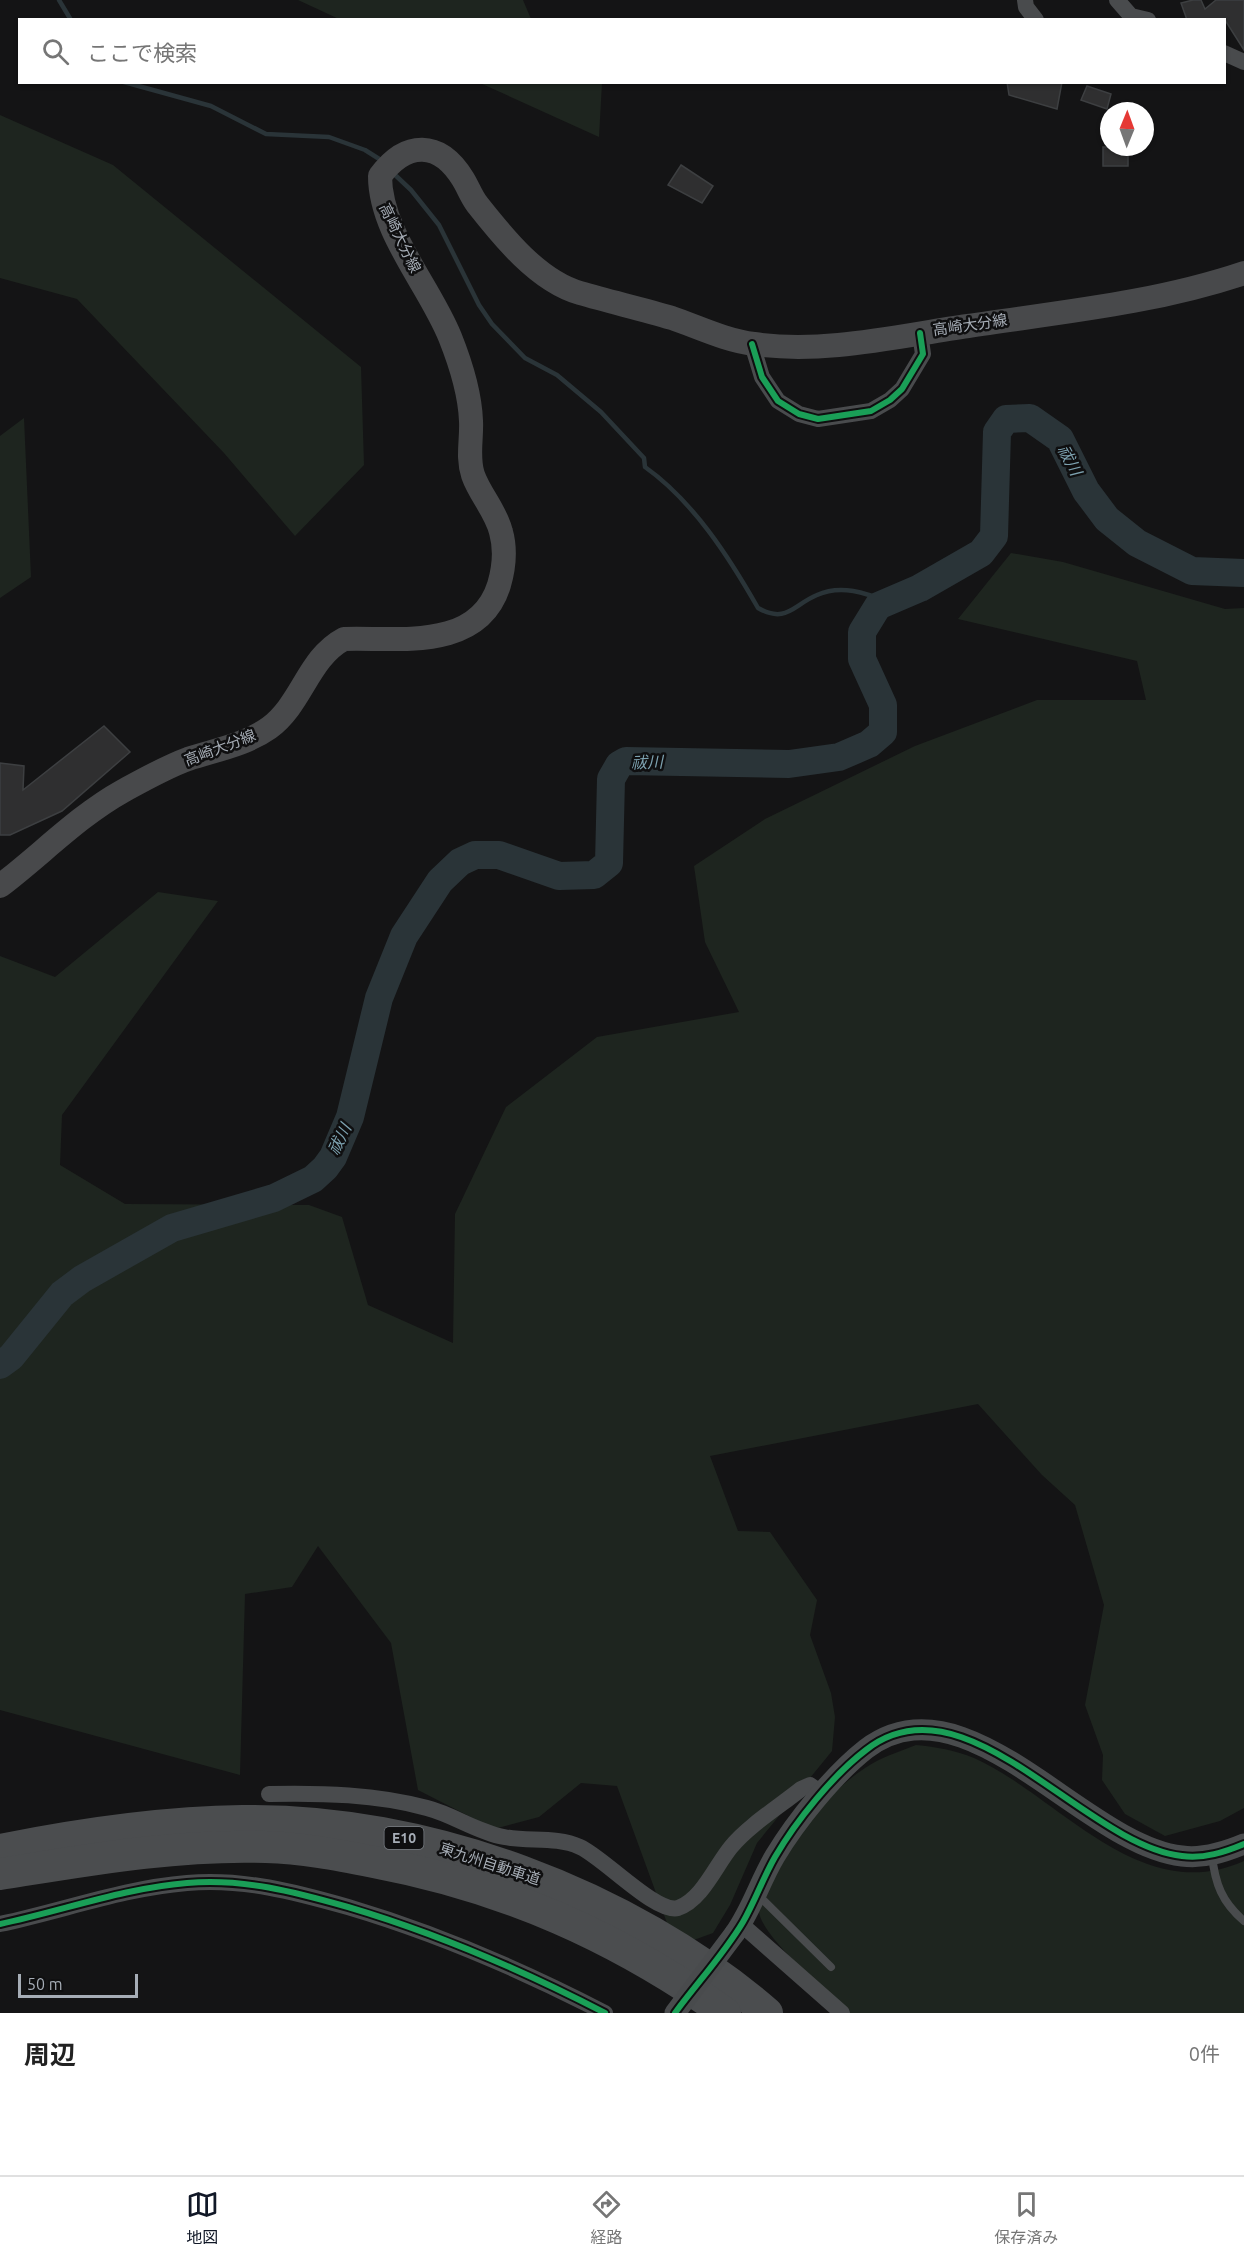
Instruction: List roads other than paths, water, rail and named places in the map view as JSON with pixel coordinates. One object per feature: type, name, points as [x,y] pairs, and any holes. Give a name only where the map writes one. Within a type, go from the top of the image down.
[{"type":"highway","name":"東九州自動車道","points":[[0,1850],[83,1833],[178,1824],[244,1821],[329,1826],[388,1835],[519,1871],[583,1897],[661,1938],[742,1991],[767,2013]]},
{"type":"highway","name":"東九州自動車道","points":[[0,1874],[180,1849],[266,1847],[338,1855],[428,1872],[530,1904],[624,1948],[679,1980],[725,2013]]},
{"type":"main road","name":"高崎大分線","points":[[0,886],[88,814],[122,792],[186,760],[244,741],[270,727],[298,697],[315,664],[333,644],[344,639],[424,639],[451,633],[476,620],[495,597],[504,567],[502,534],[493,509],[474,475],[470,451],[471,420],[466,387],[450,336],[388,218],[380,195],[380,176],[404,152],[417,148],[436,153],[449,162],[462,177],[475,202],[543,274],[577,292],[657,313],[752,344],[798,348],[854,343],[1145,300],[1207,285],[1244,273]]},
{"type":"street","points":[[1025,0],[1026,7],[1034,18]]},
{"type":"street","points":[[1117,0],[1136,18]]},
{"type":"street","points":[[1226,55],[1244,62]]},
{"type":"street","points":[[752,344],[762,376],[778,401],[799,414],[818,419],[871,411],[890,400],[902,389],[923,354],[920,333]]},
{"type":"street","points":[[675,2013],[738,1928],[776,1855],[823,1794],[856,1757],[874,1744],[894,1734],[929,1730],[959,1736],[988,1749],[1138,1843],[1179,1856],[1212,1855],[1244,1844]]},
{"type":"street","points":[[269,1794],[321,1793],[412,1804],[442,1812],[503,1837],[572,1843],[599,1857],[654,1901],[668,1909],[677,1908],[692,1900],[732,1845],[801,1789],[810,1785],[823,1794]]},
{"type":"street","points":[[0,1924],[155,1887],[216,1882],[277,1888],[433,1934],[509,1965],[605,2013]]},
{"type":"street","points":[[738,1928],[842,2013]]},
{"type":"lane","points":[[1212,1855],[1219,1893],[1231,1911],[1244,1922]]},
{"type":"lane","points":[[756,1893],[831,1967]]},
{"type":"waterway","points":[[59,0],[70,18]]},
{"type":"waterway","points":[[131,84],[211,106],[266,134],[329,137],[365,150],[384,162]]},
{"type":"waterway","points":[[393,173],[411,190],[439,225],[479,305],[492,324],[525,358],[557,375],[601,412],[644,458],[645,467],[679,496],[709,531],[758,608],[783,614],[817,595],[835,590],[862,593],[888,602]]},
{"type":"waterway","name":"祓川","points":[[0,1365],[11,1357],[62,1294],[82,1279],[172,1228],[274,1198],[313,1179],[325,1168],[333,1157],[350,1117],[379,998],[404,936],[440,881],[460,862],[475,855],[499,855],[559,876],[594,875],[609,863],[611,779],[619,765],[626,761],[789,764],[839,757],[869,744],[883,732],[883,705],[862,659],[862,632],[878,606],[920,588],[981,553],[994,536],[997,432],[1006,419],[1030,418],[1060,439],[1086,491],[1107,519],[1137,543],[1192,571],[1244,573]]}]
